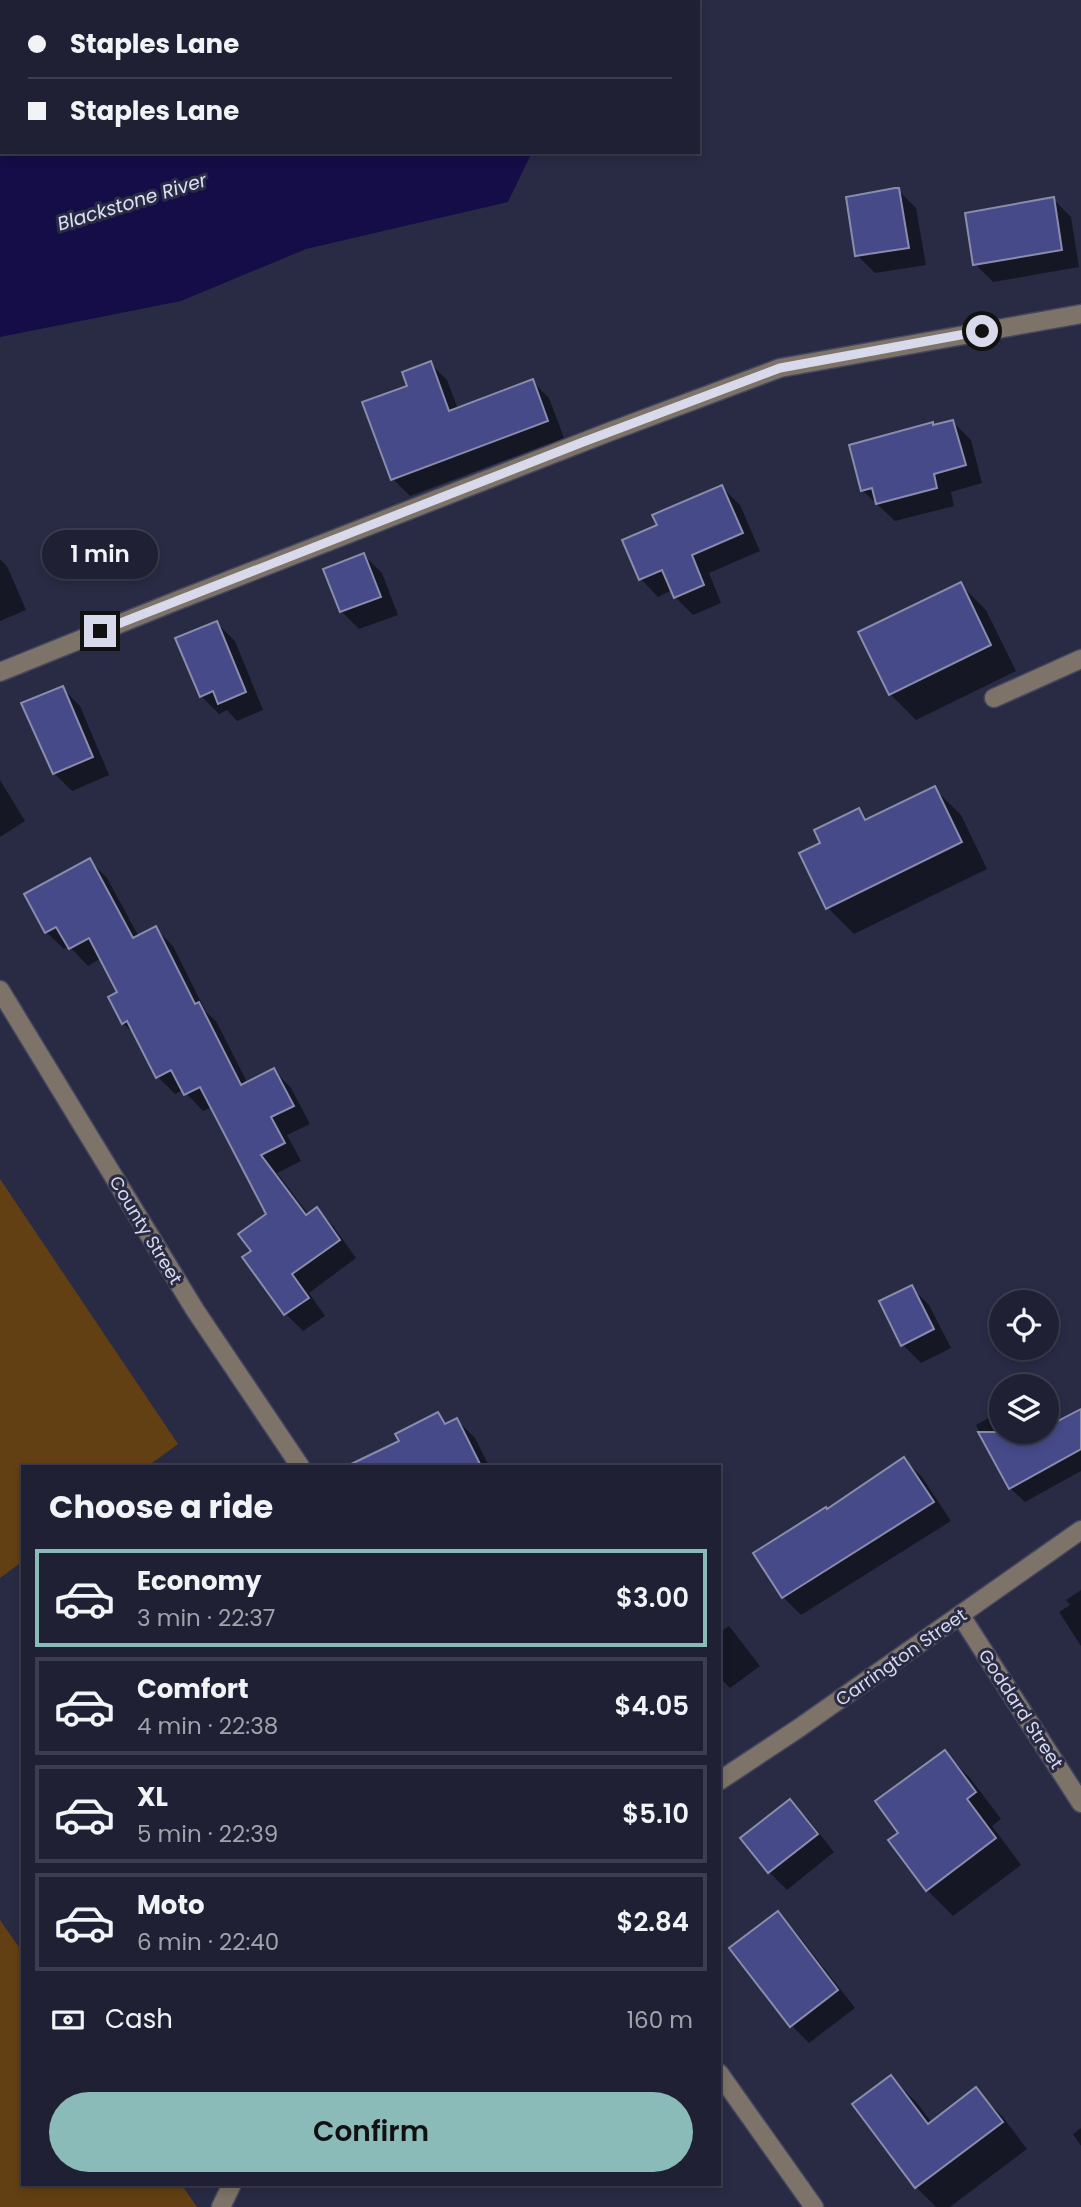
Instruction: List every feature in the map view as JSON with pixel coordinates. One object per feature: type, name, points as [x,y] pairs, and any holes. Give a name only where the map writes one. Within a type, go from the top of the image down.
[{"type":"street","points":[[0,672],[583,442],[780,368],[1081,314]]},
{"type":"street","points":[[994,698],[1081,659]]},
{"type":"street","name":"County Street","points":[[0,990],[195,1310],[299,1465]]},
{"type":"street","name":"Carrington Street","points":[[721,1781],[1081,1530]]},
{"type":"street","name":"Goddard Street","points":[[961,1616],[1081,1803]]},
{"type":"street","points":[[721,2076],[814,2207]]},
{"type":"street","points":[[220,2207],[231,2186]]},
{"type":"shaded area","points":[[0,1179],[178,1444],[149,1465],[21,1465],[21,1562],[0,1578]]},
{"type":"shaded area","points":[[0,1920],[21,1950],[21,2186],[182,2186],[197,2207],[0,2207]]},
{"type":"water","name":"Blackstone River","points":[[0,154],[531,154],[508,202],[306,249],[181,301],[0,337]]},
{"type":"building","points":[[899,188],[909,248],[855,256],[846,197]]},
{"type":"building","points":[[1054,197],[1062,250],[973,265],[965,213]]},
{"type":"building","points":[[431,361],[449,411],[533,379],[548,421],[391,480],[362,402],[407,386],[402,372]]},
{"type":"building","points":[[953,420],[966,465],[934,474],[937,488],[876,504],[872,488],[861,491],[849,445],[933,422],[933,425]]},
{"type":"building","points":[[722,485],[743,533],[692,555],[704,585],[674,598],[662,570],[639,580],[622,540],[657,525],[652,515]]},
{"type":"building","points":[[364,553],[381,597],[340,612],[323,569]]},
{"type":"building","points":[[961,582],[991,645],[889,695],[858,632]]},
{"type":"building","points":[[217,621],[246,692],[218,704],[213,691],[200,697],[175,638]]},
{"type":"building","points":[[63,686],[93,757],[53,774],[21,703]]},
{"type":"building","points":[[935,786],[962,842],[826,909],[799,853],[820,843],[814,830],[859,808],[865,820]]},
{"type":"building","points":[[90,858],[133,938],[156,926],[195,1004],[199,1002],[241,1085],[274,1068],[294,1106],[271,1117],[285,1143],[261,1155],[306,1215],[317,1207],[340,1240],[292,1274],[309,1298],[284,1315],[242,1257],[251,1251],[238,1234],[266,1214],[200,1087],[184,1095],[171,1070],[156,1078],[127,1021],[122,1024],[108,997],[117,992],[89,938],[69,949],[56,927],[45,933],[24,894]]},
{"type":"building","points":[[912,1285],[934,1329],[901,1346],[879,1301]]},
{"type":"building","points":[[1081,1409],[1081,1449],[1009,1489],[978,1432],[989,1432],[989,1444],[1059,1444],[1059,1420]]},
{"type":"building","points":[[438,1412],[445,1424],[457,1418],[480,1465],[349,1465],[399,1441],[395,1434]]},
{"type":"building","points":[[904,1457],[934,1502],[782,1598],[753,1553],[826,1507],[827,1509]]},
{"type":"building","points":[[945,1750],[976,1792],[967,1799],[996,1838],[926,1891],[888,1840],[898,1833],[875,1801]]},
{"type":"building","points":[[790,1799],[818,1834],[768,1873],[740,1838]]},
{"type":"building","points":[[778,1911],[838,1990],[790,2027],[729,1948]]},
{"type":"building","points":[[891,2075],[928,2124],[976,2087],[1003,2122],[915,2188],[852,2104]]},
{"type":"route","points":[[100,631],[780,368],[982,331]]}]
